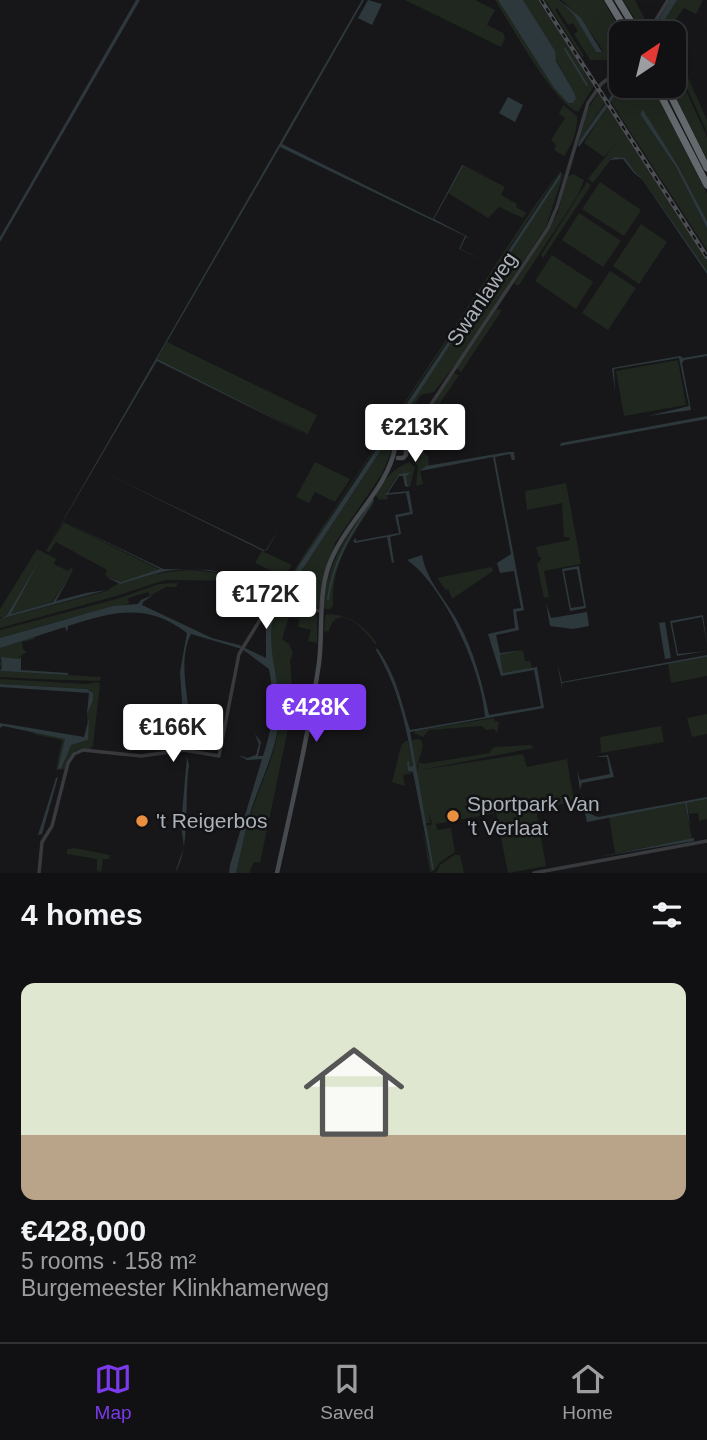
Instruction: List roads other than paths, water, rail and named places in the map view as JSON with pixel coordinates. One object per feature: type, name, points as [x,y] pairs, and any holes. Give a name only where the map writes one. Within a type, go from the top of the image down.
[{"type":"highway","points":[[608,0],[621,21]]},
{"type":"highway","points":[[618,0],[631,21]]},
{"type":"highway","points":[[662,98],[707,185]]},
{"type":"highway","points":[[672,98],[707,168]]},
{"type":"main road","points":[[277,873],[319,661],[321,611],[327,573],[334,553],[396,457],[394,449],[404,447],[405,456],[396,457]]},
{"type":"street","points":[[655,21],[668,0]]},
{"type":"street","name":"Swanlaweg","points":[[404,447],[548,228],[557,207],[589,100],[609,78]]},
{"type":"street","points":[[39,873],[42,842],[51,826],[70,758],[80,751],[141,756],[184,750],[219,756],[241,648],[276,596],[296,607],[321,611]]},
{"type":"street","points":[[534,873],[707,841]]},
{"type":"waterway","points":[[565,49],[587,85]]},
{"type":"waterway","points":[[328,599],[339,559],[373,500]]},
{"type":"railway","points":[[541,0],[707,257]]},
{"type":"place","name":"Sportpark Van 't Verlaat","points":[[453,816]]},
{"type":"place","name":"'t Reigerbos","points":[[142,821]]}]
